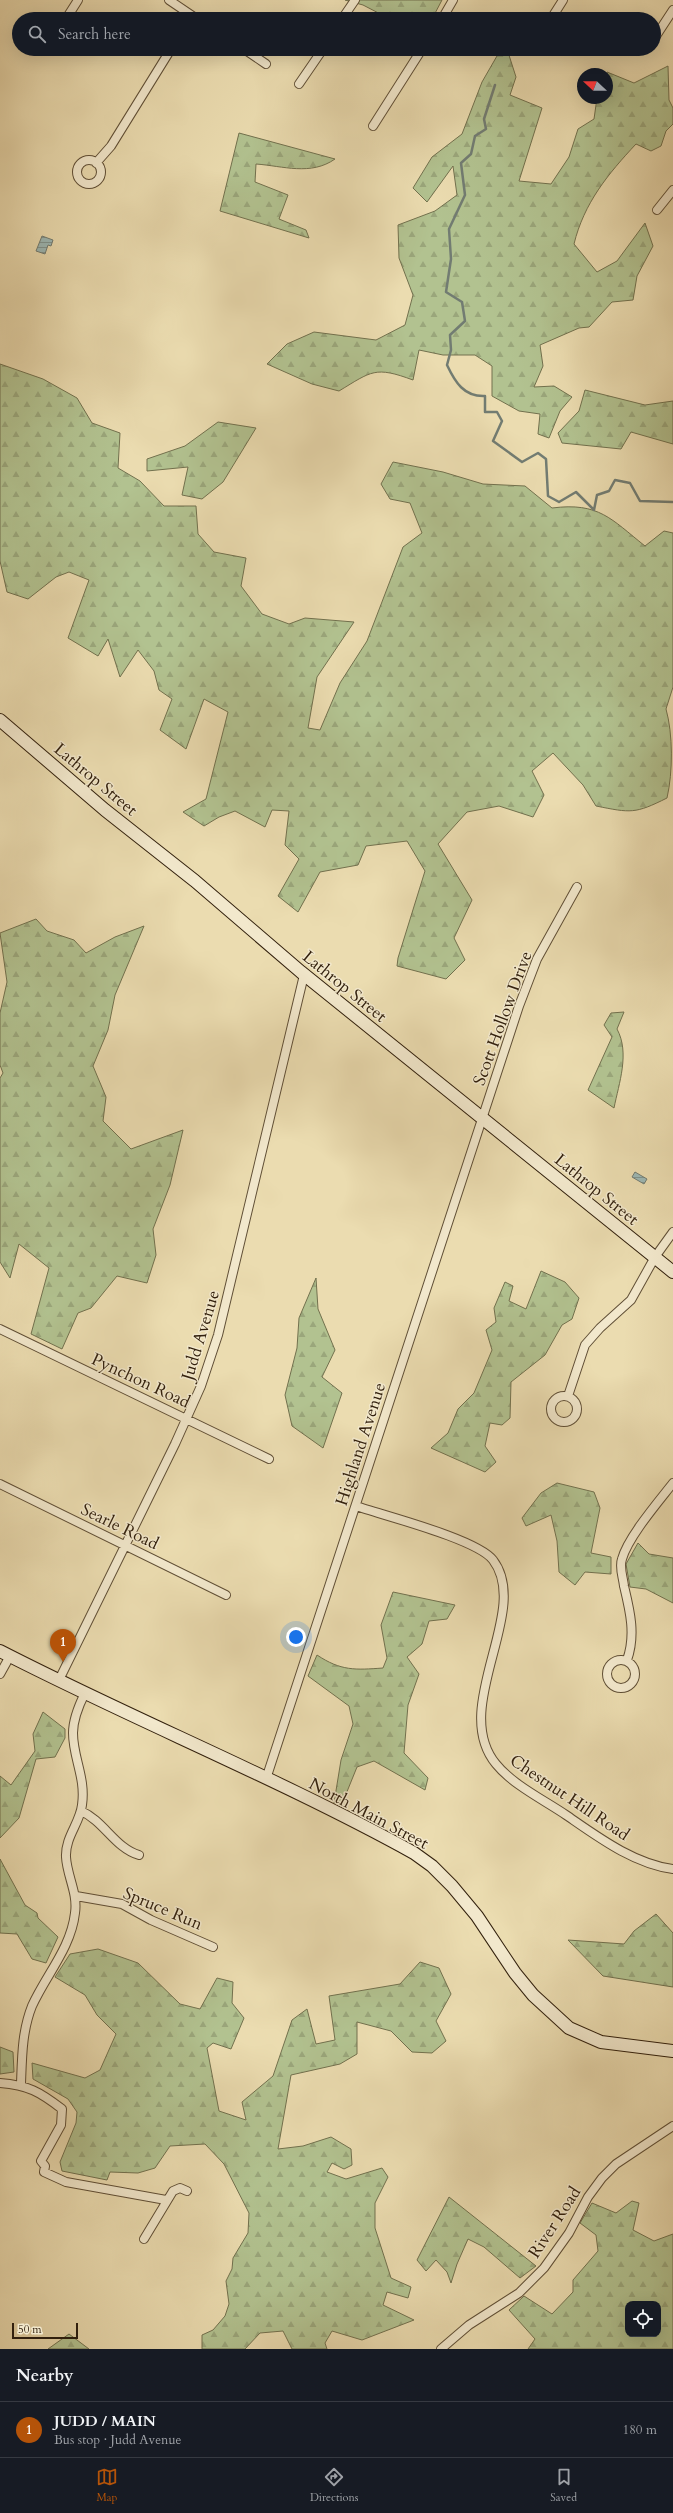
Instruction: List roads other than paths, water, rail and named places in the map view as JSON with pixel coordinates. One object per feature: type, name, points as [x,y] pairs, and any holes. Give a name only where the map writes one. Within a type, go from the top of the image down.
[{"type":"street","points":[[70,12],[78,0]]},
{"type":"street","points":[[169,0],[186,12]]},
{"type":"street","points":[[346,12],[354,0]]},
{"type":"street","points":[[446,12],[453,0]]},
{"type":"street","points":[[555,12],[563,0]]},
{"type":"street","points":[[661,28],[673,10]]},
{"type":"street","points":[[96,163],[111,146],[167,56]]},
{"type":"street","points":[[254,56],[266,64]]},
{"type":"street","points":[[299,84],[318,56]]},
{"type":"street","points":[[373,126],[418,56]]},
{"type":"street","points":[[657,210],[673,190]]},
{"type":"street","name":"Lathrop Street","points":[[0,720],[104,810],[195,881],[304,975],[673,1272]]},
{"type":"street","name":"Scott Hollow Drive","points":[[482,1119],[528,980],[537,959],[577,888]]},
{"type":"street","name":"Judd Avenue","points":[[58,1680],[186,1418],[218,1335],[304,975]]},
{"type":"street","name":"Highland Avenue","points":[[266,1779],[482,1119]]},
{"type":"street","points":[[568,1396],[585,1345],[632,1300],[655,1257],[673,1232]]},
{"type":"street","name":"Pynchon Road","points":[[0,1329],[269,1459]]},
{"type":"street","points":[[627,1660],[632,1645],[631,1621],[621,1572],[622,1558],[642,1525],[673,1483]]},
{"type":"street","name":"Searle Road","points":[[0,1484],[226,1595]]},
{"type":"street","name":"Chestnut Hill Road","points":[[356,1506],[462,1541],[482,1550],[493,1560],[503,1590],[500,1617],[480,1721],[489,1753],[496,1764],[509,1777],[589,1831],[646,1863],[673,1869]]},
{"type":"street","points":[[0,1674],[5,1653]]},
{"type":"street","name":"North Main Street","points":[[5,1653],[58,1680],[385,1837],[432,1866],[477,1916],[528,1990],[569,2028],[601,2042],[673,2052]]},
{"type":"street","points":[[21,2084],[22,2045],[28,2018],[70,1936],[76,1913],[76,1896],[68,1872],[66,1853],[69,1837],[81,1811],[82,1779],[73,1731],[85,1692]]},
{"type":"street","points":[[81,1811],[97,1821],[127,1850],[139,1855]]},
{"type":"street","name":"Spruce Run","points":[[76,1896],[122,1904],[149,1919],[213,1947]]},
{"type":"street","points":[[0,2083],[21,2084],[46,2096],[62,2109],[61,2125],[41,2161],[44,2166],[44,2172],[66,2182],[166,2200]]},
{"type":"street","name":"River Road","points":[[441,2349],[468,2325],[519,2293],[544,2268],[569,2233],[588,2197],[602,2178],[622,2160],[673,2126]]},
{"type":"street","points":[[144,2239],[166,2200],[176,2188],[187,2191]]},
{"type":"water","points":[[42,236],[53,240],[51,246],[48,245],[45,254],[36,251]]},
{"type":"water","points":[[635,1172],[647,1179],[644,1184],[632,1177]]},
{"type":"waterway","points":[[495,85],[484,119],[486,129],[475,136],[471,154],[461,163],[465,195],[449,229],[451,259],[446,292],[462,302],[465,321],[450,335],[451,350],[447,365],[453,377],[461,387],[471,394],[485,396],[485,412],[497,412],[502,421],[493,441],[522,462],[538,453],[546,459],[548,496],[559,502],[576,492],[594,510],[597,495],[609,491],[615,480],[630,483],[640,501],[673,502]]},
{"type":"place","name":"JUDD / MAIN","points":[[63,1662]]}]
